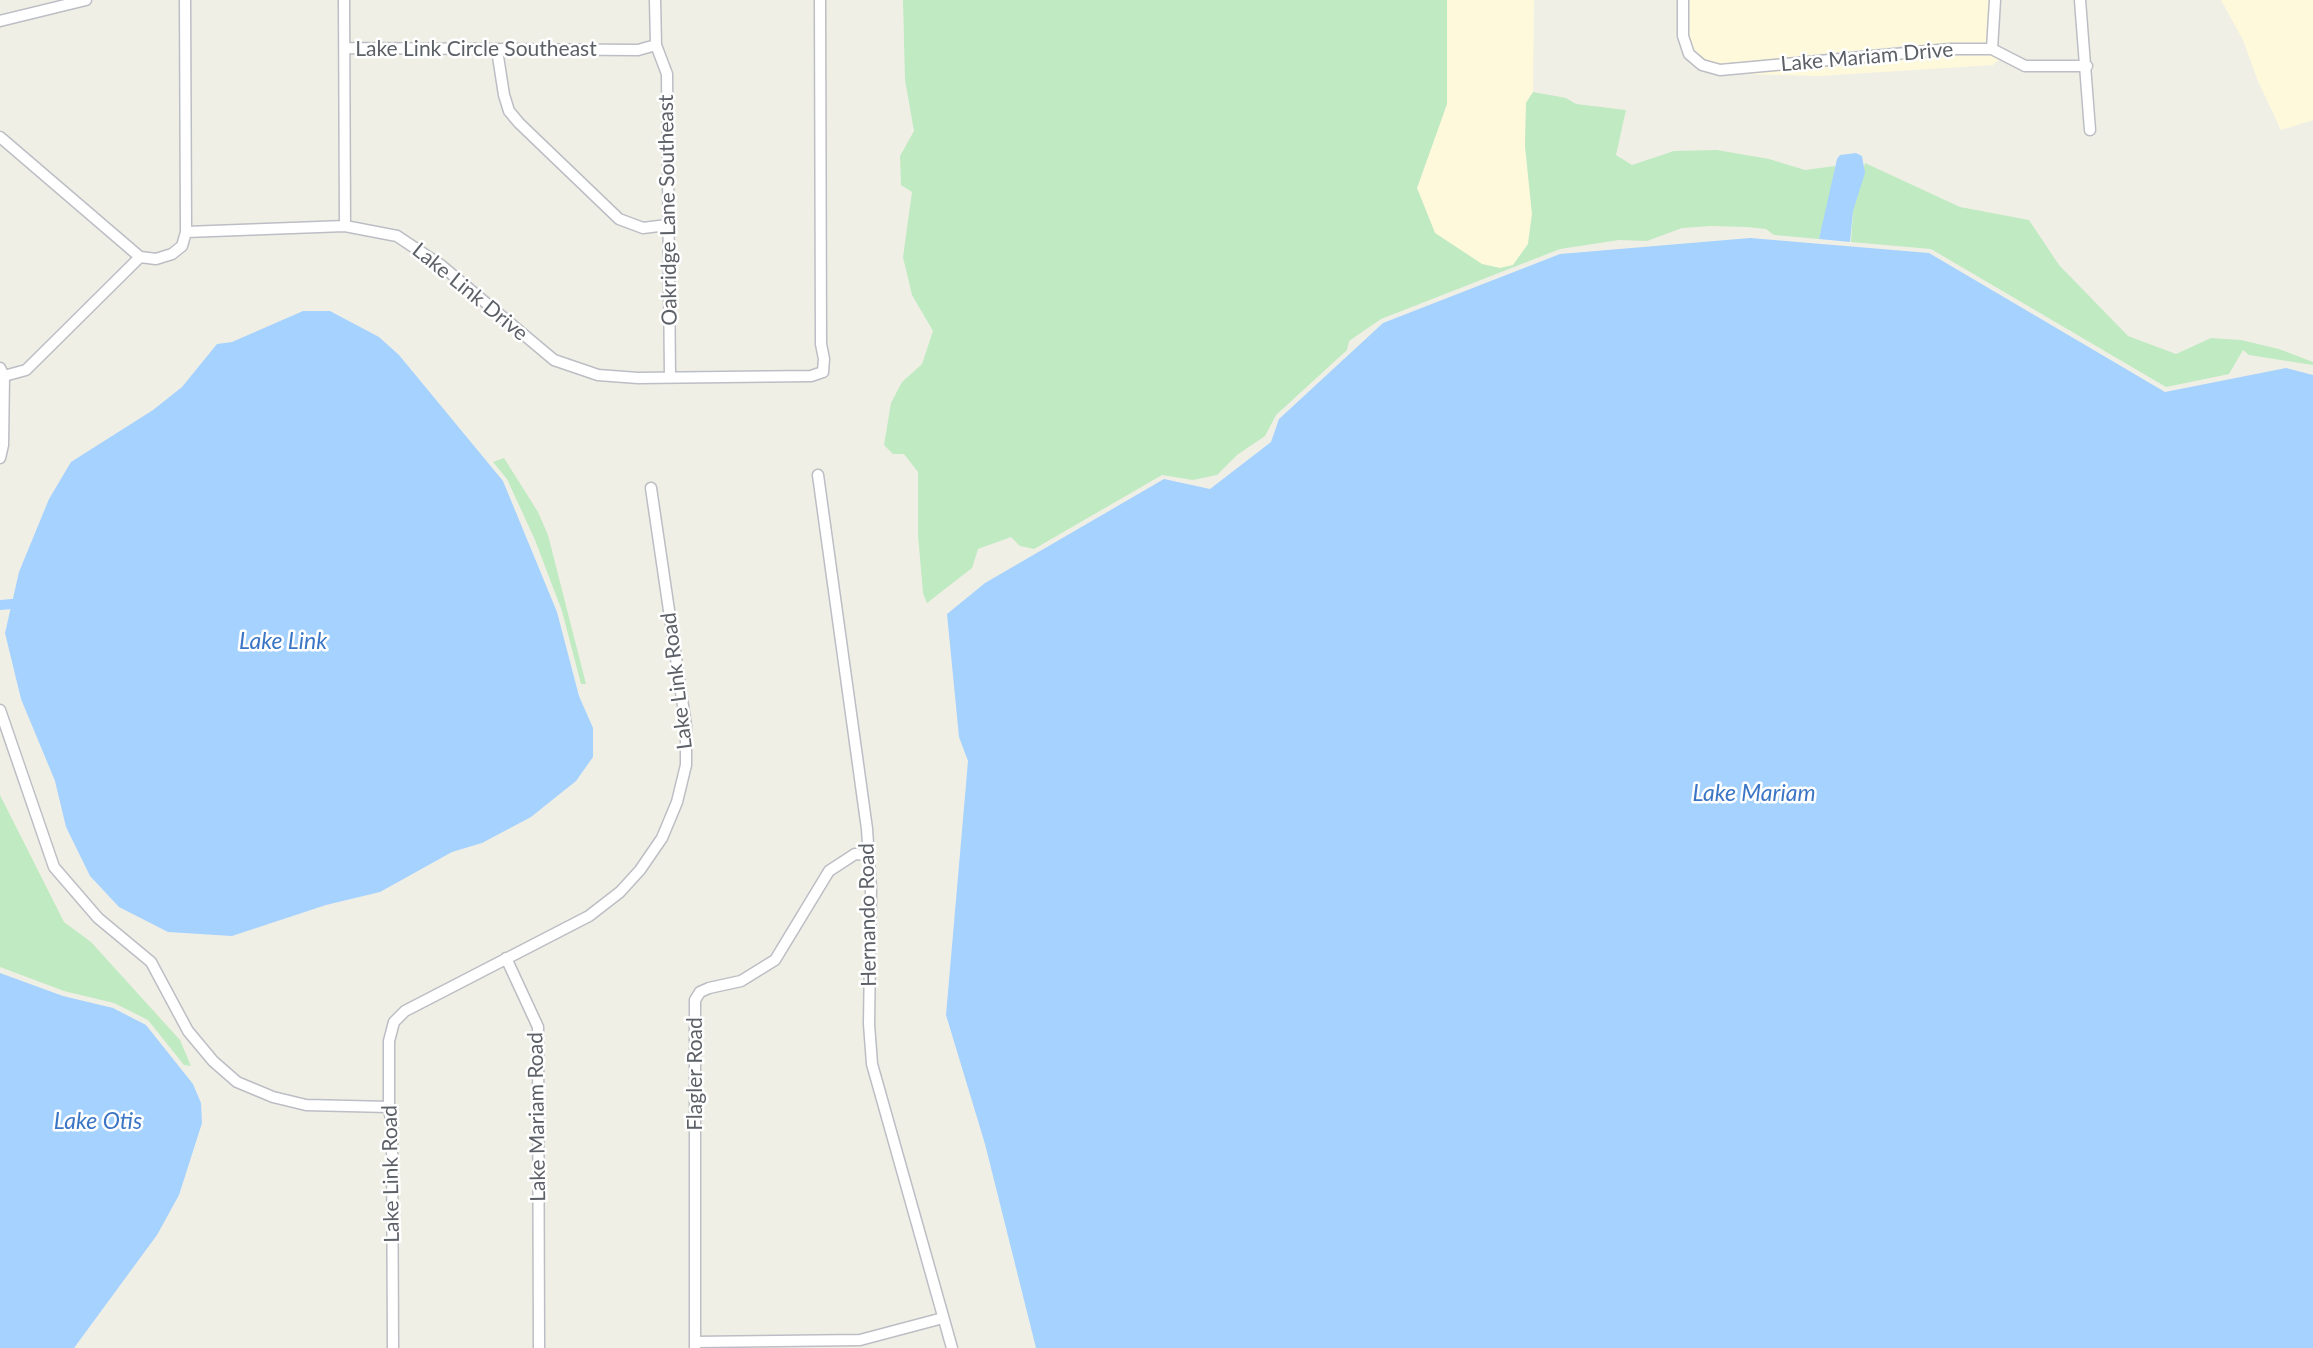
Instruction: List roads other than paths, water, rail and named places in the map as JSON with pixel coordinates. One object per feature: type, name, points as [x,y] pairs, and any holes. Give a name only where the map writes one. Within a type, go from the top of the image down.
[{"type":"street","points":[[0,21],[86,0]]},
{"type":"street","points":[[0,137],[140,257],[156,259],[172,254],[182,246],[186,232],[185,0]]},
{"type":"street","points":[[344,0],[345,48]]},
{"type":"street","points":[[655,0],[656,45]]},
{"type":"street","name":"Lake Link Drive","points":[[186,232],[345,226],[397,236],[421,249],[554,360],[598,375],[811,376],[823,372],[820,0]]},
{"type":"street","name":"Lake Mariam Drive","points":[[1683,0],[1683,36],[1689,54],[1696,60],[1720,70],[1911,51],[1992,49]]},
{"type":"street","points":[[1995,0],[1992,49],[2025,66],[2087,66]]},
{"type":"street","points":[[2080,0],[2090,130]]},
{"type":"street","name":"Lake Link Circle Southeast","points":[[345,226],[345,48],[638,50],[656,45]]},
{"type":"street","name":"Oakridge Lane Southeast","points":[[656,45],[667,74],[670,377]]},
{"type":"street","points":[[497,50],[504,95],[509,111],[519,123],[619,219],[643,228],[667,226]]},
{"type":"street","points":[[0,458],[3,445],[2,372],[26,370],[140,257]]},
{"type":"street","name":"Hernando Road","points":[[818,475],[833,602],[863,787],[869,855],[872,1064],[952,1348]]},
{"type":"street","name":"Lake Link Road","points":[[393,1348],[389,1041],[394,1022],[411,1008],[589,916],[620,892],[640,870],[662,838],[677,802],[686,765],[686,726],[651,488]]},
{"type":"street","points":[[0,710],[54,867],[98,918],[151,962],[188,1031],[213,1061],[237,1082],[273,1097],[306,1105],[389,1107]]},
{"type":"street","name":"Flagler Road","points":[[695,1345],[695,1000],[709,988],[741,981],[775,960],[829,871],[855,854],[869,855]]},
{"type":"street","name":"Lake Mariam Road","points":[[506,958],[538,1027],[539,1348]]},
{"type":"street","points":[[695,1345],[860,1340],[943,1318]]},
{"type":"water","points":[[1856,153],[1862,156],[1865,173],[1853,211],[1850,242],[1819,239],[1837,159],[1840,155]]},
{"type":"water","name":"Lake Mariam","points":[[1750,238],[1929,253],[2165,392],[2286,368],[2313,375],[2313,1348],[1036,1348],[985,1144],[946,1015],[968,761],[959,737],[947,614],[985,583],[1164,479],[1210,489],[1271,442],[1279,419],[1383,323],[1560,254]]},
{"type":"water","name":"Lake Link","points":[[303,311],[330,311],[379,337],[399,355],[503,481],[557,612],[579,696],[593,728],[593,757],[576,781],[531,817],[482,843],[452,852],[380,892],[326,905],[232,936],[168,932],[119,907],[90,876],[66,827],[55,781],[21,699],[5,633],[19,572],[49,499],[71,462],[153,410],[182,387],[217,344],[232,342]]},
{"type":"water","name":"Lake Otis","points":[[0,973],[63,996],[113,1008],[146,1025],[193,1084],[201,1103],[202,1123],[179,1195],[157,1235],[74,1348],[0,1348]]},
{"type":"waterway","points":[[0,605],[12,604]]}]
